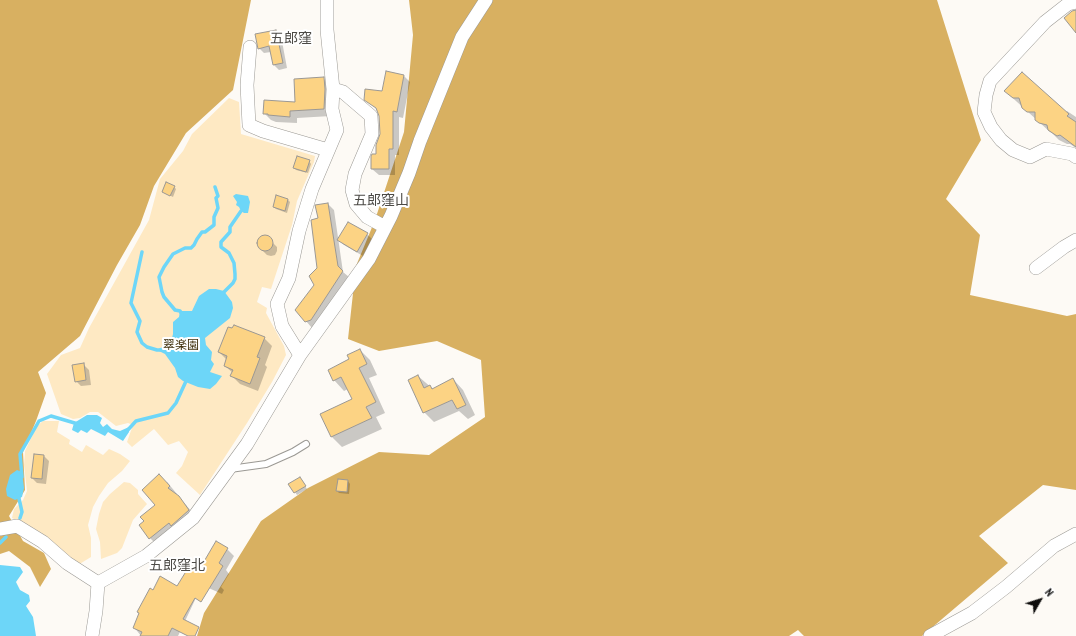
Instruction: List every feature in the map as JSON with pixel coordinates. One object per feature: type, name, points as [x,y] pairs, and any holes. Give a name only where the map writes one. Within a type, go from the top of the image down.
[{"type":"street","points":[[300,355],[282,326],[277,304],[289,278],[312,189],[337,130],[332,109],[333,89],[327,30],[327,0]]},
{"type":"street","points":[[98,583],[146,556],[193,518],[247,444],[300,355],[369,259],[409,173],[420,141],[462,37],[486,0]]},
{"type":"street","points":[[1076,2],[1068,4],[1045,22],[990,81],[986,95],[984,112],[991,127],[1001,140],[1013,150],[1030,157],[1046,150],[1072,154],[1076,158]]},
{"type":"street","points":[[250,47],[247,85],[249,125],[262,131],[328,150]]},
{"type":"street","points":[[333,89],[343,92],[371,116],[372,134],[355,174],[352,190],[356,204],[367,217],[385,227]]},
{"type":"street","points":[[1036,268],[1064,246],[1076,240]]},
{"type":"street","points":[[0,529],[16,526],[43,542],[67,562],[98,583]]},
{"type":"street","points":[[930,636],[972,612],[1006,588],[1054,546],[1076,534]]},
{"type":"street","points":[[92,636],[98,583]]},
{"type":"lane","points":[[228,469],[266,464],[293,452],[306,444]]},
{"type":"green space","name":"翠楽園","points":[[229,98],[239,102],[241,134],[315,156],[314,162],[297,201],[292,225],[271,289],[262,287],[257,302],[267,308],[266,313],[284,346],[286,355],[272,382],[247,423],[200,495],[176,473],[182,466],[188,452],[179,441],[168,445],[154,429],[132,447],[127,442],[133,425],[128,423],[116,426],[98,412],[90,412],[80,418],[73,419],[61,414],[47,374],[61,355],[80,348],[89,328],[149,220],[160,179],[183,151],[192,134]]},
{"type":"green space","points":[[43,421],[59,421],[57,432],[70,440],[69,444],[82,452],[86,445],[103,455],[109,449],[130,461],[122,471],[108,483],[93,507],[88,525],[91,538],[91,557],[78,565],[29,526],[12,518],[14,509],[23,500],[27,491],[24,465],[25,451],[37,426]]},
{"type":"green space","points":[[124,482],[130,483],[138,490],[138,494],[147,504],[133,520],[122,548],[117,553],[101,559],[100,542],[96,529],[99,514],[103,502]]},
{"type":"shaded area","points":[[0,0],[251,0],[233,90],[186,133],[154,186],[140,225],[117,265],[80,336],[38,372],[46,393],[23,452],[25,490],[9,516],[23,541],[44,553],[51,569],[40,587],[30,567],[9,551],[0,554]]},
{"type":"shaded area","points":[[409,0],[937,0],[981,140],[946,199],[980,235],[970,295],[1067,316],[1076,314],[1076,490],[1043,485],[979,536],[1008,563],[922,636],[804,636],[798,630],[789,636],[197,636],[204,613],[261,521],[308,488],[379,452],[429,455],[485,417],[481,360],[437,341],[379,351],[348,339],[356,266],[375,220],[404,132],[413,35]]},
{"type":"water","points":[[236,194],[248,196],[250,202],[248,213],[241,211],[236,205],[237,202],[233,196]]},
{"type":"water","points":[[209,289],[224,291],[232,302],[233,308],[230,318],[205,338],[206,345],[212,352],[211,360],[214,364],[210,372],[222,376],[210,389],[198,387],[183,381],[178,377],[175,368],[165,354],[157,350],[171,342],[173,322],[179,317],[180,311],[192,311],[199,296]]},
{"type":"water","points":[[87,415],[97,415],[102,418],[100,423],[103,427],[107,424],[112,429],[120,431],[129,427],[129,432],[123,441],[108,432],[105,436],[91,429],[87,433],[81,430],[78,433],[72,430],[74,423]]},
{"type":"water","points":[[17,470],[22,472],[24,488],[22,497],[15,500],[7,496],[6,489],[10,475]]},
{"type":"water","points":[[0,565],[20,567],[23,572],[16,582],[20,590],[29,595],[30,601],[26,606],[33,617],[36,636],[0,636]]},
{"type":"building","points":[[1076,10],[1076,33],[1064,18],[1072,11]]},
{"type":"building","points":[[276,30],[283,63],[273,65],[269,46],[258,49],[255,34]]},
{"type":"building","points":[[386,71],[404,75],[397,112],[393,111],[393,149],[389,149],[389,169],[371,169],[371,156],[372,154],[376,154],[376,145],[380,134],[379,116],[376,108],[364,100],[365,89],[382,91]]},
{"type":"building","points":[[1022,72],[1069,114],[1067,116],[1076,122],[1076,147],[1060,135],[1057,136],[1048,130],[1047,125],[1039,123],[1035,120],[1035,112],[1027,112],[1022,108],[1019,98],[1013,98],[1004,91]]},
{"type":"building","points":[[324,77],[324,109],[290,111],[290,117],[263,114],[264,100],[295,102],[294,79]]},
{"type":"building","points":[[297,156],[310,160],[306,172],[293,168]]},
{"type":"building","points":[[166,182],[175,186],[170,196],[162,192]]},
{"type":"building","points":[[276,195],[288,199],[285,211],[273,207]]},
{"type":"building","points":[[328,203],[338,266],[343,271],[311,320],[305,322],[295,310],[314,285],[309,276],[317,268],[311,220],[318,218],[315,205]]},
{"type":"building","points":[[348,222],[368,233],[357,252],[337,240]]},
{"type":"building","points":[[265,235],[272,240],[273,243],[268,250],[265,251],[258,246],[257,243],[262,236]]},
{"type":"building","points":[[234,325],[265,337],[257,357],[260,358],[250,384],[230,376],[233,370],[224,366],[227,356],[218,352],[228,327],[232,328]]},
{"type":"building","points":[[360,349],[367,364],[359,368],[376,402],[366,407],[372,418],[331,437],[320,414],[352,399],[341,377],[333,381],[328,370],[349,359],[347,355]]},
{"type":"building","points":[[84,363],[86,380],[75,382],[72,365]]},
{"type":"building","points":[[418,375],[424,388],[430,385],[432,389],[453,378],[466,405],[457,409],[452,400],[423,413],[408,380]]},
{"type":"building","points":[[34,454],[44,455],[42,479],[31,478]]},
{"type":"building","points":[[159,474],[170,486],[168,488],[179,496],[189,510],[171,526],[169,523],[149,539],[139,525],[144,521],[140,517],[155,505],[142,490]]},
{"type":"building","points":[[300,477],[306,486],[294,493],[288,484]]},
{"type":"building","points":[[338,479],[348,480],[347,492],[336,491]]},
{"type":"building","points":[[216,541],[228,548],[219,563],[223,566],[201,602],[195,598],[183,619],[199,627],[195,636],[188,636],[172,628],[168,636],[140,636],[142,632],[133,628],[139,613],[137,612],[150,588],[153,590],[160,576],[177,586],[190,565],[199,570]]},
{"type":"waterway","points":[[183,316],[180,311],[175,310],[164,297],[159,277],[173,254],[185,248],[191,248],[202,232],[205,232],[214,225],[214,217],[218,208],[216,198],[218,196],[215,187]]},
{"type":"waterway","points":[[222,294],[233,283],[235,274],[234,263],[229,253],[221,247],[221,242],[230,232],[230,227],[241,211]]},
{"type":"waterway","points":[[142,252],[131,303],[140,321],[137,332],[142,343],[147,347],[161,350]]},
{"type":"waterway","points":[[126,432],[136,421],[168,413],[176,403],[187,379]]},
{"type":"waterway","points":[[22,477],[20,454],[39,421],[51,416],[78,424]]},
{"type":"waterway","points":[[18,494],[22,512],[20,518]]},
{"type":"waterway","points":[[0,543],[6,537]]},
{"type":"district","name":"五郎窪","points":[[291,39]]},
{"type":"district","name":"五郎窪山","points":[[381,201]]},
{"type":"district","name":"五郎窪北","points":[[177,566]]}]
